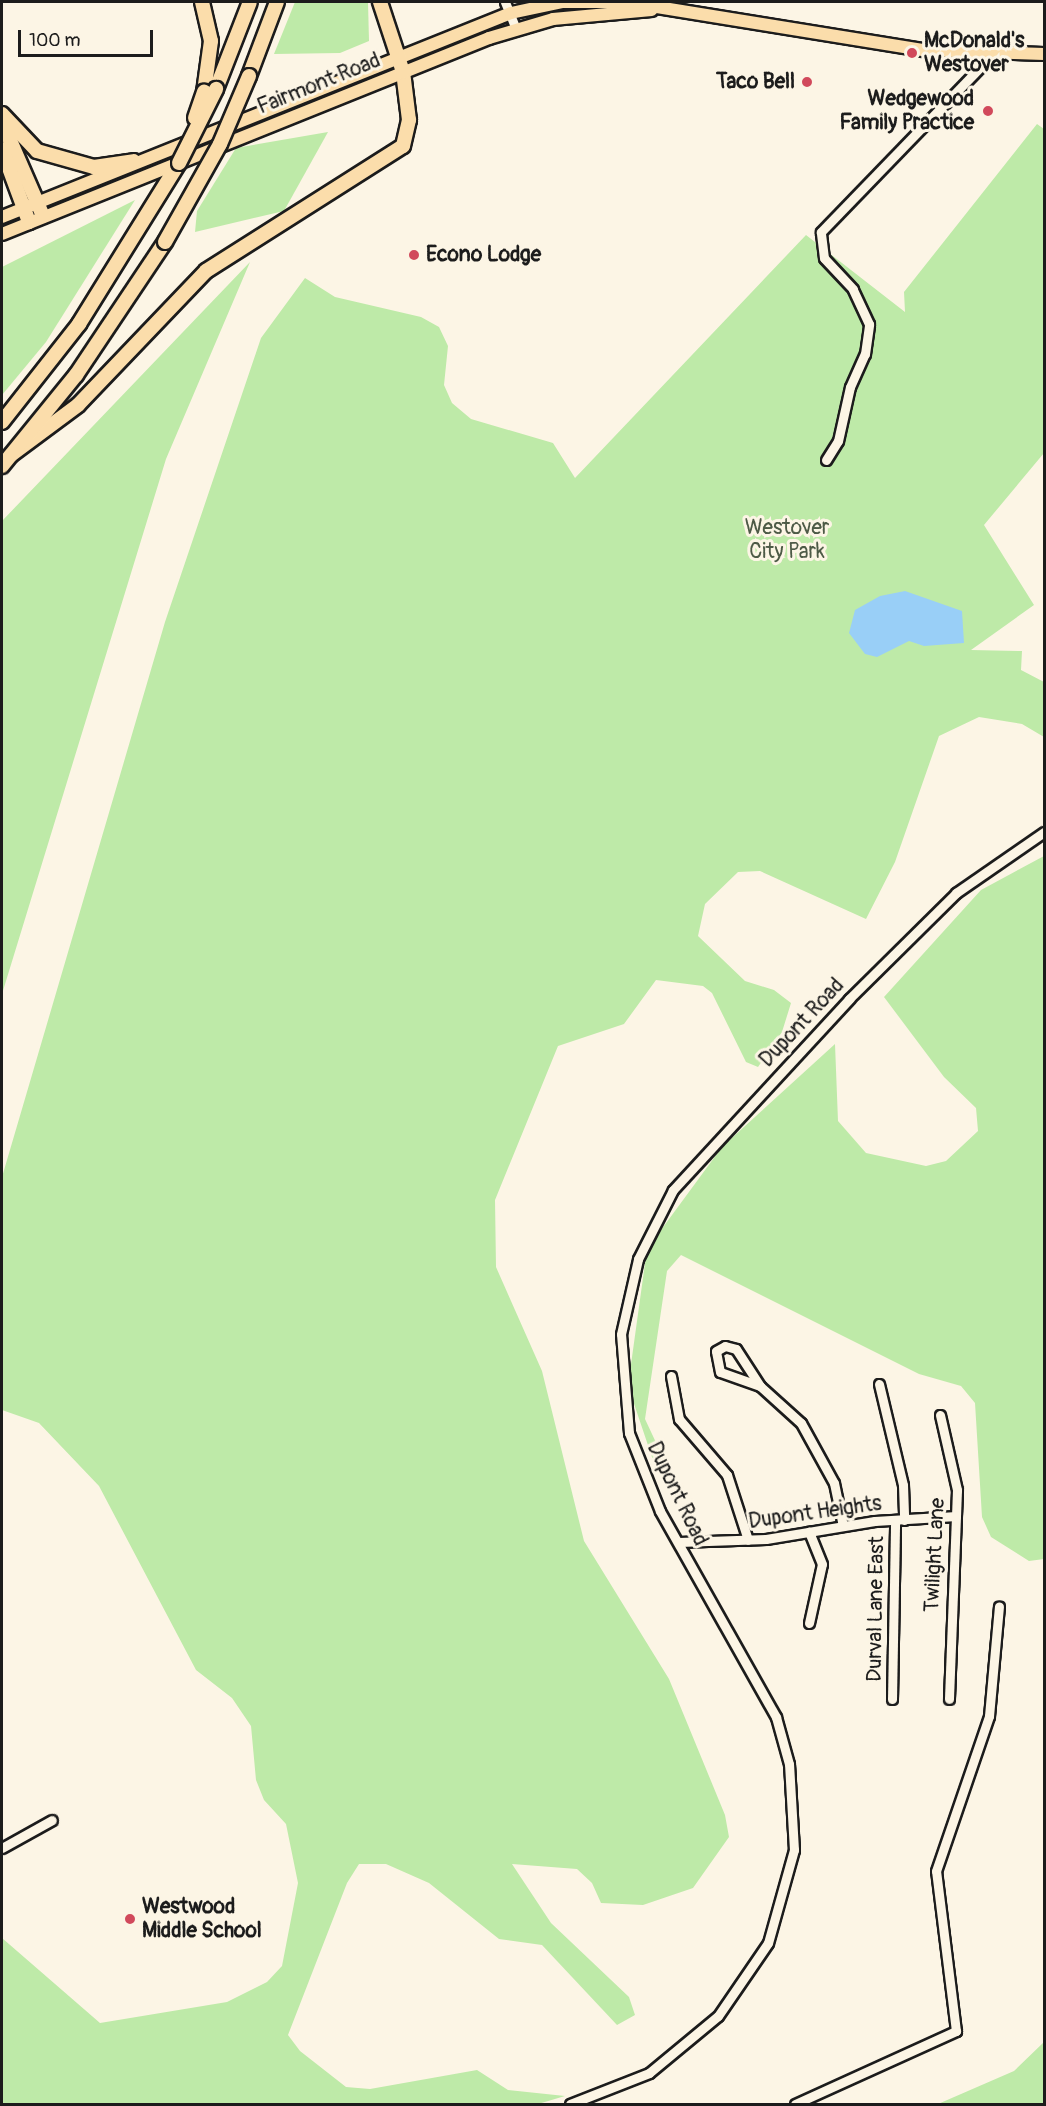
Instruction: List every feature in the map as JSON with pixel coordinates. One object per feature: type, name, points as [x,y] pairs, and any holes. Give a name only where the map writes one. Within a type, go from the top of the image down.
[{"type":"highway","points":[[202,2],[211,41],[210,90]]},
{"type":"highway","points":[[2,422],[122,259],[179,163],[250,2]]},
{"type":"highway","points":[[6,461],[76,375],[165,242],[220,144],[277,2]]},
{"type":"highway","points":[[6,461],[78,405],[206,271],[403,146],[409,120],[400,65],[380,2]]},
{"type":"highway","points":[[2,114],[37,151],[94,167],[134,161]]},
{"type":"highway","points":[[2,120],[29,204],[29,222]]},
{"type":"highway","points":[[2,149],[29,204],[42,216]]},
{"type":"main road","name":"Fairmont Road","points":[[2,234],[400,65],[508,7],[562,2],[662,9],[924,50],[1044,54]]},
{"type":"main road","name":"Fairmont Road","points":[[2,217],[134,161],[400,65],[553,19],[662,9]]},
{"type":"street","points":[[508,7],[516,29]]},
{"type":"street","points":[[826,460],[838,441],[850,387],[866,354],[869,324],[853,289],[824,258],[821,232],[993,54]]},
{"type":"street","name":"Dupont Road","points":[[570,2104],[584,2103],[649,2073],[718,2016],[768,1943],[789,1880],[795,1823],[783,1738],[759,1680],[679,1542],[636,1460],[621,1385],[629,1284],[657,1217],[699,1159],[920,926],[974,879],[1044,832]]},
{"type":"street","points":[[760,1386],[736,1349],[725,1346],[716,1351],[720,1372],[760,1386],[791,1410],[815,1442],[834,1483],[843,1526]]},
{"type":"street","points":[[671,1376],[679,1419],[727,1475],[748,1540]]},
{"type":"street","name":"Durval Lane East","points":[[879,1384],[903,1485],[892,1699]]},
{"type":"street","name":"Twilight Lane","points":[[940,1415],[955,1467],[956,1516],[949,1699]]},
{"type":"street","name":"Dupont Heights","points":[[679,1542],[748,1540],[843,1526],[956,1516]]},
{"type":"street","points":[[809,1531],[822,1564],[809,1623]]},
{"type":"street","points":[[795,2104],[956,2031],[936,1871],[989,1716],[999,1606]]},
{"type":"street","points":[[2,1848],[52,1820]]},
{"type":"green space","points":[[295,2],[368,2],[369,41],[340,53],[274,54]]},
{"type":"green space","name":"Westover City Park","points":[[1037,124],[1044,129],[1044,453],[984,525],[1034,605],[971,650],[1022,651],[1021,670],[1044,682],[1044,737],[1022,724],[979,717],[939,736],[895,862],[866,919],[760,871],[738,872],[705,904],[698,936],[745,981],[774,990],[791,1003],[782,1032],[758,1067],[746,1062],[712,993],[703,986],[656,980],[624,1024],[558,1046],[495,1200],[496,1267],[542,1371],[584,1541],[669,1679],[725,1815],[729,1837],[693,1888],[643,1905],[601,1903],[592,1883],[577,1869],[512,1864],[551,1923],[629,1997],[635,2015],[617,2025],[542,1945],[499,1939],[429,1883],[386,1864],[359,1864],[347,1883],[288,2035],[300,2051],[346,2087],[370,2089],[477,2070],[508,2090],[565,2096],[538,2104],[2,2104],[2,1938],[100,2023],[227,2002],[267,1982],[282,1966],[298,1883],[286,1824],[264,1800],[256,1780],[251,1726],[232,1698],[196,1670],[99,1486],[39,1423],[2,1410],[2,1177],[165,622],[261,338],[305,278],[335,297],[421,317],[439,327],[448,346],[444,385],[452,403],[471,419],[553,443],[575,478],[806,235],[905,312],[904,292]]},
{"type":"green space","points":[[328,132],[284,211],[195,232],[197,211],[236,148]]},
{"type":"green space","points":[[135,200],[46,342],[2,395],[2,267]]},
{"type":"green space","points":[[250,262],[166,459],[2,994],[2,521]]},
{"type":"green space","points":[[1044,856],[1044,1559],[1029,1561],[991,1537],[982,1517],[975,1403],[961,1386],[919,1374],[681,1255],[667,1271],[645,1419],[666,1464],[655,1466],[628,1386],[647,1249],[722,1147],[835,1044],[838,1121],[866,1153],[926,1166],[946,1161],[978,1131],[976,1108],[944,1077],[884,997],[981,890]]},
{"type":"green space","points":[[1044,2042],[1044,2104],[938,2104],[1014,2071]]},
{"type":"water","points":[[905,591],[962,611],[964,643],[924,646],[909,641],[877,657],[865,654],[849,633],[855,610],[880,596]]},
{"type":"place","name":"McDonald's Westover","points":[[912,53]]},
{"type":"place","name":"Taco Bell","points":[[807,82]]},
{"type":"place","name":"Wedgewood Family Practice","points":[[988,111]]},
{"type":"place","name":"Econo Lodge","points":[[414,255]]},
{"type":"place","name":"Westwood Middle School","points":[[130,1919]]}]
